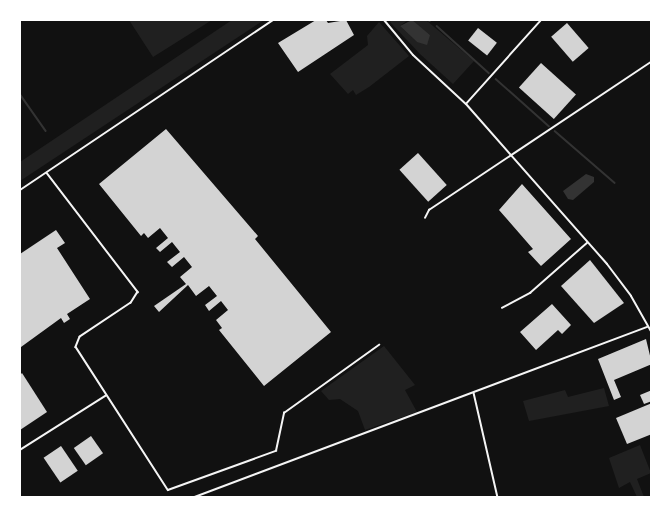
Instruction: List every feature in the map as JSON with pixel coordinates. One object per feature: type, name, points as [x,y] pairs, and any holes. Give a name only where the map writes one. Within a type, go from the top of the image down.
[{"type":"street","points":[[20,190],[273,20]]},
{"type":"street","points":[[384,20],[413,55],[466,104],[588,242],[631,296],[651,333]]},
{"type":"street","points":[[466,104],[541,20]]},
{"type":"street","points":[[425,218],[429,210],[651,61]]},
{"type":"street","points":[[47,172],[138,292],[134,302],[76,343],[79,355],[166,488],[174,491],[276,451],[284,413],[379,345]]},
{"type":"street","points":[[502,308],[530,293],[588,242]]},
{"type":"street","points":[[192,498],[648,326]]},
{"type":"street","points":[[474,392],[498,498]]},
{"type":"street","points":[[20,450],[106,395]]},
{"type":"shaded area","points":[[129,20],[212,20],[153,57]]},
{"type":"shaded area","points":[[232,20],[264,20],[20,181],[20,162]]},
{"type":"shaded area","points":[[408,20],[400,26],[417,42],[430,35],[410,20],[426,20],[474,61],[453,84],[420,54],[390,22]]},
{"type":"shaded area","points":[[412,20],[430,35],[427,45],[417,42],[400,26]]},
{"type":"shaded area","points":[[379,22],[409,56],[369,87],[356,95],[353,90],[348,94],[330,74],[368,45],[367,36]]},
{"type":"shaded area","points":[[586,174],[594,177],[594,182],[573,200],[568,199],[563,191]]},
{"type":"shaded area","points":[[384,346],[415,385],[405,390],[417,412],[365,430],[358,411],[340,399],[329,400],[321,391]]},
{"type":"shaded area","points":[[604,388],[609,406],[529,421],[523,401],[565,390],[568,397]]},
{"type":"shaded area","points":[[640,445],[651,473],[637,479],[644,497],[637,497],[630,482],[619,488],[609,458]]},
{"type":"building","points":[[316,20],[326,20],[328,23],[346,20],[354,35],[298,72],[278,43]]},
{"type":"building","points":[[567,23],[589,48],[573,62],[551,37]]},
{"type":"building","points":[[478,28],[497,43],[487,55],[468,41]]},
{"type":"building","points":[[541,63],[576,94],[554,119],[519,88]]},
{"type":"building","points":[[166,129],[258,236],[255,239],[331,332],[264,386],[219,330],[222,328],[216,320],[228,310],[221,301],[209,311],[205,305],[217,296],[209,286],[196,296],[188,285],[159,312],[154,306],[186,284],[180,277],[192,267],[184,257],[172,267],[167,262],[180,252],[172,242],[160,252],[156,248],[168,238],[160,228],[148,238],[144,233],[141,236],[99,184]]},
{"type":"building","points":[[418,153],[447,185],[428,202],[399,170]]},
{"type":"building","points":[[522,184],[571,239],[541,266],[528,252],[533,249],[499,210]]},
{"type":"building","points":[[56,230],[65,243],[57,248],[90,299],[67,314],[70,319],[64,323],[61,318],[21,347],[20,254]]},
{"type":"building","points":[[590,260],[624,303],[594,323],[561,286]]},
{"type":"building","points":[[552,304],[571,325],[562,334],[558,330],[536,350],[520,332]]},
{"type":"building","points":[[646,339],[652,364],[614,380],[621,397],[614,400],[598,359]]},
{"type":"building","points":[[22,373],[47,412],[20,430],[20,375]]},
{"type":"building","points":[[652,390],[652,401],[644,404],[640,395]]},
{"type":"building","points":[[652,403],[652,434],[627,444],[616,418]]},
{"type":"building","points":[[91,436],[103,453],[86,465],[74,448]]},
{"type":"building","points":[[61,446],[78,471],[60,483],[44,458]]},
{"type":"waterway","points":[[437,26],[489,73]]},
{"type":"waterway","points":[[496,79],[549,126]]},
{"type":"waterway","points":[[20,94],[46,131]]},
{"type":"waterway","points":[[555,131],[615,183]]}]
